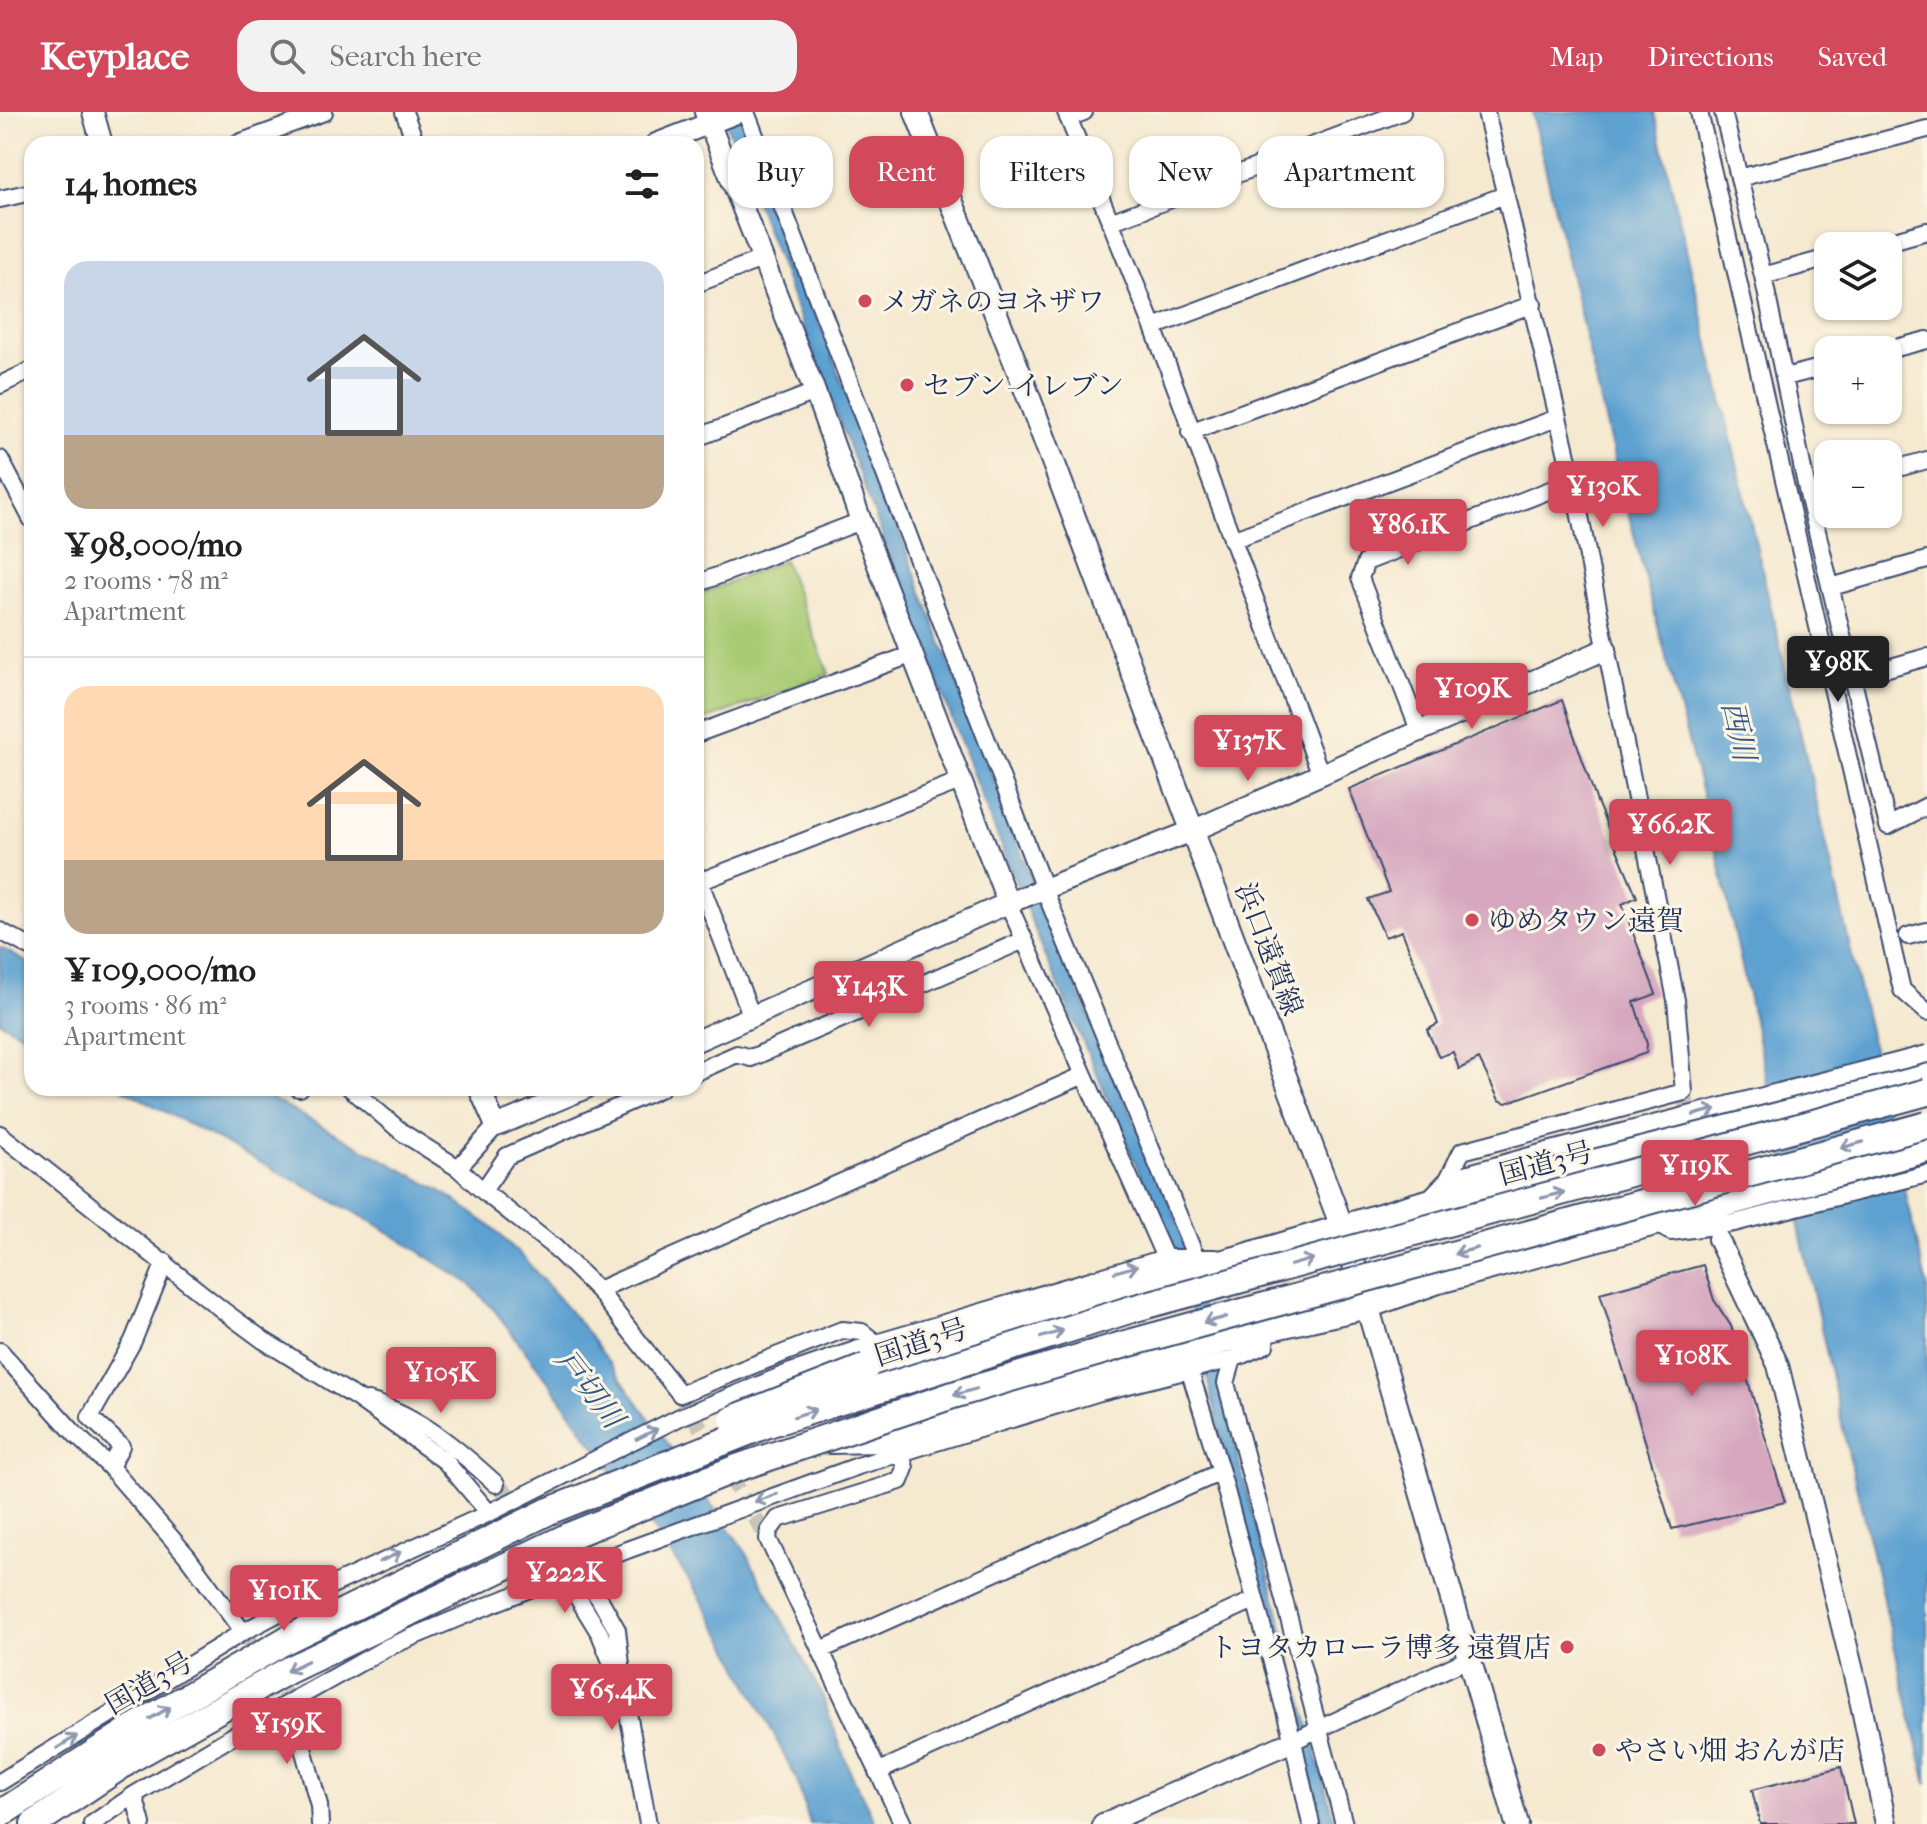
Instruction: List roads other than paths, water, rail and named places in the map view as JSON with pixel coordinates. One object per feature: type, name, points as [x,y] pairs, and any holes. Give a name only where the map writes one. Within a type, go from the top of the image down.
[{"type":"highway","points":[[557,1508],[711,1429],[866,1367],[980,1328],[1239,1259],[1424,1204],[1705,1130],[1927,1076]]},
{"type":"highway","name":"国道3号","points":[[0,1814],[135,1727],[288,1639],[557,1508],[768,1424],[1103,1318],[1927,1092]]},
{"type":"highway","name":"国道3号","points":[[34,1824],[134,1757],[289,1670],[569,1536],[737,1468],[953,1395],[1126,1344],[1927,1125]]},
{"type":"highway","points":[[821,1440],[891,1446],[1266,1328],[1367,1305],[1435,1281],[1652,1222],[1731,1212],[1927,1149]]},
{"type":"main road","name":"浜口遠賀線","points":[[916,112],[1021,377],[1342,1227],[1517,1824]]},
{"type":"street","points":[[93,112],[100,136]]},
{"type":"street","points":[[258,136],[324,112]]},
{"type":"street","points":[[404,112],[413,136]]},
{"type":"street","points":[[672,136],[707,118],[739,112]]},
{"type":"street","points":[[746,112],[1044,889],[1196,1258]]},
{"type":"street","points":[[1110,222],[1402,112]]},
{"type":"street","points":[[1424,1204],[1448,1179],[1462,1151],[1684,1092],[1676,1000],[1573,481],[1486,112]]},
{"type":"street","points":[[1699,112],[1902,990],[1927,1012]]},
{"type":"street","points":[[1723,112],[1763,276],[1808,494],[1888,826],[1927,806]]},
{"type":"street","points":[[1072,114],[1110,222],[1153,327],[1321,775]]},
{"type":"street","points":[[707,118],[815,392],[861,521],[1008,903],[1165,1258]]},
{"type":"street","points":[[1739,178],[1927,129]]},
{"type":"street","points":[[0,199],[24,194]]},
{"type":"street","points":[[1153,327],[1505,195]]},
{"type":"street","points":[[1902,238],[1927,231]]},
{"type":"street","points":[[704,281],[762,259]]},
{"type":"street","points":[[1763,276],[1814,262]]},
{"type":"street","points":[[1190,432],[1533,304]]},
{"type":"street","points":[[1902,346],[1927,340]]},
{"type":"street","points":[[1785,377],[1814,370]]},
{"type":"street","points":[[0,385],[24,374]]},
{"type":"street","points":[[704,435],[815,392]]},
{"type":"street","points":[[1232,540],[1557,418]]},
{"type":"street","points":[[0,459],[24,505]]},
{"type":"street","points":[[1902,467],[1927,460]]},
{"type":"street","points":[[1419,730],[1360,578],[1366,562],[1573,481]]},
{"type":"street","points":[[1808,494],[1814,492]]},
{"type":"street","points":[[704,581],[861,521]]},
{"type":"street","points":[[1831,587],[1927,560]]},
{"type":"street","points":[[704,1038],[1008,903],[1192,831],[1606,649]]},
{"type":"street","points":[[704,731],[913,654]]},
{"type":"street","points":[[1852,678],[1927,657]]},
{"type":"street","points":[[704,876],[960,781]]},
{"type":"street","points":[[704,897],[752,1017]]},
{"type":"street","points":[[0,931],[24,944]]},
{"type":"street","points":[[1908,936],[1927,931]]},
{"type":"street","points":[[704,1068],[737,1054],[751,1058],[1024,940]]},
{"type":"street","points":[[1448,1179],[1927,1054]]},
{"type":"street","points":[[598,1290],[1084,1075]]},
{"type":"street","points":[[359,1096],[403,1133],[458,1168],[554,1247],[598,1290],[680,1394],[842,1330],[862,1332],[876,1343]]},
{"type":"street","points":[[483,1096],[496,1126]]},
{"type":"street","points":[[458,1168],[496,1126],[567,1096]]},
{"type":"street","points":[[483,1191],[507,1156],[643,1096]]},
{"type":"street","points":[[0,1134],[263,1340],[357,1398],[445,1461],[489,1513]]},
{"type":"street","points":[[1731,1212],[1927,1174]]},
{"type":"street","points":[[1718,1239],[1778,1365],[1861,1704],[1886,1824]]},
{"type":"street","points":[[0,1782],[243,1632],[330,1586],[489,1513],[680,1417],[791,1372],[876,1343],[1165,1258],[1239,1259]]},
{"type":"street","points":[[110,1467],[121,1446],[90,1417],[133,1341],[165,1262]]},
{"type":"street","points":[[92,1824],[134,1795],[388,1647],[627,1550],[858,1466],[891,1446],[1233,1359],[1265,1345],[1266,1328]]},
{"type":"street","points":[[0,1351],[75,1434],[110,1467],[187,1556],[243,1632]]},
{"type":"street","points":[[1233,1359],[1226,1383],[1344,1824]]},
{"type":"street","points":[[1189,1369],[1221,1472],[1293,1741],[1311,1824]]},
{"type":"street","points":[[357,1398],[392,1407],[460,1452],[496,1484]]},
{"type":"street","points":[[891,1446],[905,1468],[900,1481],[778,1519],[769,1531],[768,1539],[903,1824]]},
{"type":"street","points":[[821,1650],[1221,1472]]},
{"type":"street","points":[[572,1574],[625,1696],[648,1824]]},
{"type":"street","points":[[877,1772],[1254,1600]]},
{"type":"street","points":[[1103,1824],[1320,1729],[1470,1658]]},
{"type":"street","points":[[290,1702],[319,1805],[320,1824]]},
{"type":"street","points":[[134,1795],[142,1824]]},
{"type":"water","points":[[722,112],[739,112],[748,136],[731,136]]},
{"type":"water","name":"西川","points":[[1532,112],[1654,112],[1927,1286],[1927,1784],[1847,1447],[1715,843],[1619,478]]},
{"type":"water","points":[[758,208],[776,208],[1041,904],[1186,1241],[1241,1470],[1335,1824],[1323,1824],[1222,1441],[1191,1308],[1160,1220],[1044,952],[982,798]]},
{"type":"water","points":[[0,947],[24,960],[24,1036],[0,1022]]},
{"type":"water","name":"戸切川","points":[[136,1096],[267,1096],[443,1192],[489,1225],[522,1256],[584,1328],[745,1551],[822,1695],[848,1767],[876,1824],[810,1824],[796,1778],[727,1643],[692,1584],[553,1388],[495,1311],[470,1284],[371,1221]]},
{"type":"tunnel","points":[[1684,1092],[1708,1194]]},
{"type":"tunnel","points":[[680,1394],[768,1539]]},
{"type":"tunnel","points":[[496,1484],[552,1534],[581,1573]]},
{"type":"tunnel","points":[[243,1632],[290,1702]]},
{"type":"place","name":"メガネのヨネザワ","points":[[865,301]]},
{"type":"place","name":"セブン-イレブン","points":[[907,385]]},
{"type":"place","name":"ゆめタウン遠賀","points":[[1472,920]]},
{"type":"place","name":"トヨタカローラ博多 遠賀店","points":[[1567,1647]]},
{"type":"place","name":"やさい畑 おんが店","points":[[1599,1750]]}]
